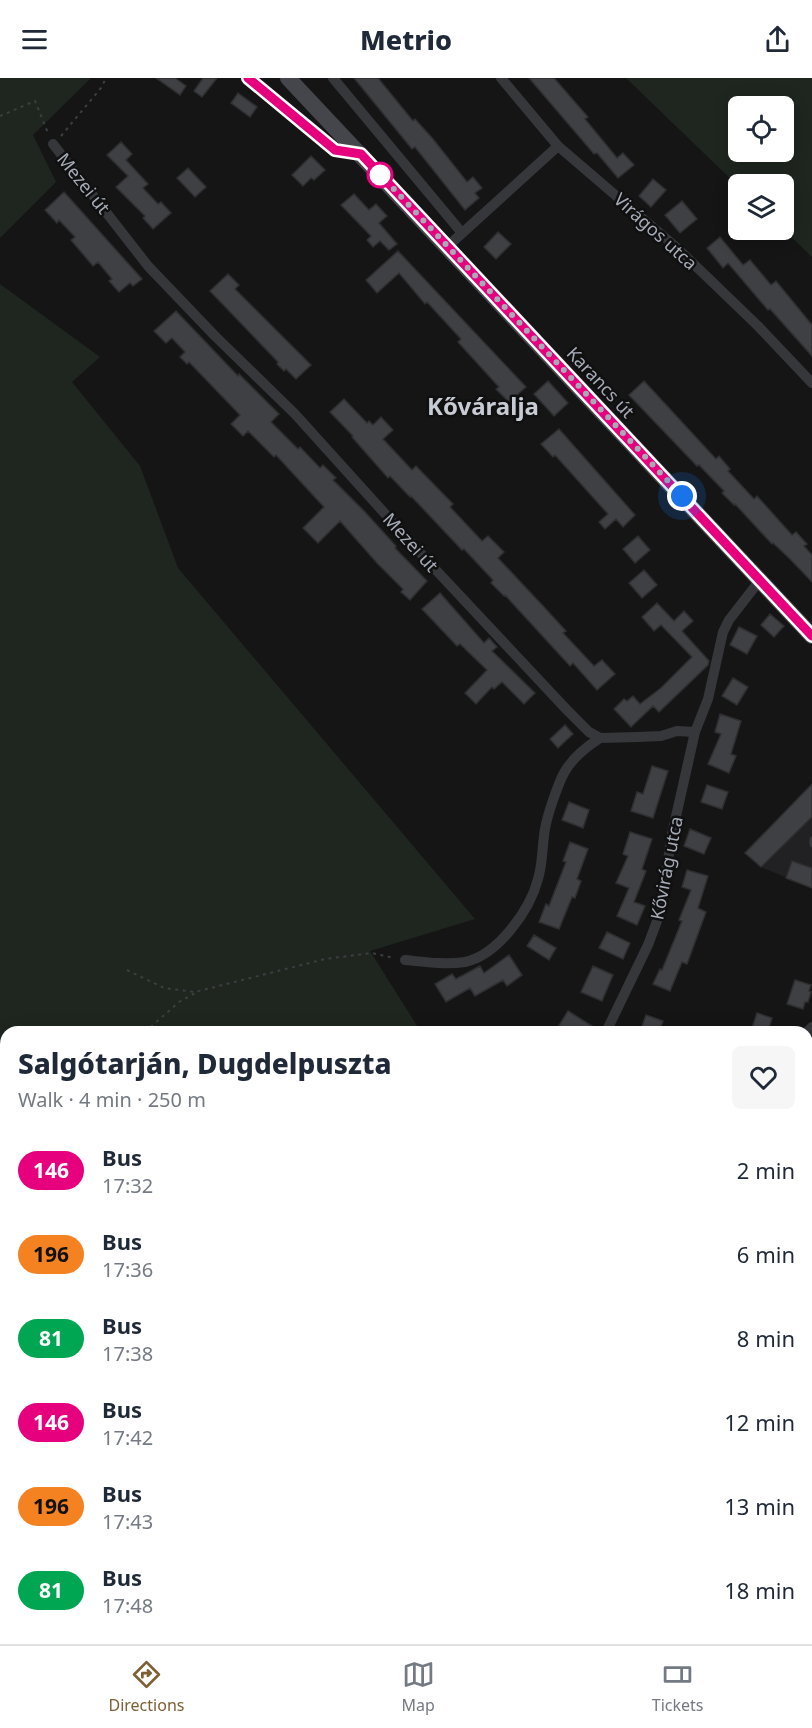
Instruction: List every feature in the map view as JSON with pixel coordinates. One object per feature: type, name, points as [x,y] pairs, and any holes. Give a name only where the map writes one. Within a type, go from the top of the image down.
[{"type":"main road","name":"Karancs út","points":[[288,78],[812,636]]},
{"type":"street","points":[[248,78],[335,150],[361,154]]},
{"type":"street","points":[[333,78],[462,233]]},
{"type":"street","name":"Virágos utca","points":[[501,78],[558,146],[677,248],[758,326],[812,383]]},
{"type":"street","name":"Mezei út","points":[[53,144],[148,266],[295,414],[434,568],[567,710],[590,732],[600,738]]},
{"type":"street","points":[[448,246],[558,146]]},
{"type":"street","points":[[405,960],[450,963],[467,961],[481,956],[505,937],[523,911],[538,879],[545,827],[564,773],[581,751],[600,738],[661,736],[677,731],[695,732],[708,699],[723,632],[729,620],[760,580]]},
{"type":"street","name":"Kővirág utca","points":[[609,1026],[648,945],[660,913],[672,834],[695,732]]},
{"type":"lane","points":[[812,839],[812,845]]},
{"type":"path","points":[[0,116],[35,101],[53,144],[66,132],[106,78]]},
{"type":"path","points":[[152,1026],[179,1002],[195,993],[325,959],[372,953],[405,960]]},
{"type":"path","points":[[127,970],[164,988],[195,993]]},
{"type":"shaded area","points":[[0,78],[91,78],[33,135],[56,182],[0,238]]},
{"type":"shaded area","points":[[626,78],[812,78],[812,257],[794,240],[794,174],[728,174],[728,176]]},
{"type":"shaded area","points":[[0,284],[100,357],[72,382],[140,466],[178,568],[475,919],[370,951],[417,1026],[0,1026]]},
{"type":"shaded area","points":[[812,784],[812,888],[763,868],[746,853]]},
{"type":"building","points":[[156,78],[175,78],[186,86],[180,95]]},
{"type":"building","points":[[203,78],[217,78],[202,97],[194,91]]},
{"type":"building","points":[[354,78],[378,78],[413,121],[415,119],[433,139],[467,182],[473,177],[482,188],[475,193],[479,198],[465,210],[415,147],[412,149]]},
{"type":"building","points":[[529,78],[554,78],[588,117],[585,119],[617,158],[623,153],[634,165],[618,178],[597,153],[594,154]]},
{"type":"building","points":[[238,93],[257,107],[250,117],[231,103]]},
{"type":"building","points":[[121,142],[132,154],[126,160],[148,184],[143,188],[158,204],[161,202],[171,213],[153,229],[143,218],[145,216],[116,187],[128,176],[107,155]]},
{"type":"building","points":[[311,156],[325,170],[303,186],[292,175]]},
{"type":"building","points":[[188,168],[206,187],[195,197],[177,178]]},
{"type":"building","points":[[653,179],[666,190],[651,207],[639,196]]},
{"type":"building","points":[[64,192],[142,279],[133,286],[130,283],[119,292],[109,281],[112,279],[98,262],[93,266],[71,240],[75,237],[59,220],[57,223],[45,210]]},
{"type":"building","points":[[354,194],[369,210],[376,204],[387,216],[379,223],[397,244],[389,250],[380,241],[373,247],[367,240],[371,236],[341,205]]},
{"type":"building","points":[[682,201],[697,219],[680,233],[665,215]]},
{"type":"building","points":[[498,232],[511,244],[496,259],[484,247]]},
{"type":"building","points":[[720,237],[743,265],[750,260],[771,285],[776,281],[812,325],[812,356],[770,309],[768,310],[728,263],[723,268],[707,248]]},
{"type":"building","points":[[398,251],[526,387],[509,402],[496,389],[499,387],[458,342],[461,339],[427,302],[425,304],[399,273],[377,293],[366,280]]},
{"type":"building","points":[[228,274],[239,285],[235,289],[311,365],[296,379],[277,364],[278,362],[210,291]]},
{"type":"building","points":[[176,311],[238,376],[239,374],[279,414],[271,422],[320,468],[323,465],[336,478],[333,480],[427,581],[410,600],[401,592],[403,589],[340,521],[318,543],[303,528],[324,507],[276,455],[274,457],[248,431],[243,436],[231,424],[240,415],[189,362],[187,364],[180,357],[185,352],[172,338],[166,343],[154,331]]},
{"type":"building","points":[[548,381],[568,403],[554,416],[534,394]]},
{"type":"building","points":[[644,381],[716,459],[719,456],[730,469],[728,471],[754,499],[757,496],[792,535],[796,532],[807,544],[804,546],[812,555],[812,582],[722,493],[724,491],[629,395]]},
{"type":"building","points":[[344,399],[367,423],[369,421],[373,425],[381,417],[393,430],[383,439],[412,470],[416,466],[453,504],[450,507],[482,541],[488,536],[504,552],[498,558],[566,631],[563,633],[594,666],[602,660],[615,674],[597,690],[573,663],[570,666],[505,595],[491,583],[493,580],[464,549],[462,550],[390,476],[388,478],[330,412]]},
{"type":"building","points":[[559,429],[635,515],[623,527],[616,519],[605,529],[599,522],[608,514],[555,455],[553,457],[541,444]]},
{"type":"building","points":[[638,536],[650,550],[635,563],[623,549]]},
{"type":"building","points":[[644,570],[657,585],[642,598],[629,583]]},
{"type":"building","points":[[440,593],[484,643],[489,638],[497,647],[492,651],[535,693],[524,704],[502,682],[494,689],[492,687],[476,704],[465,693],[487,670],[460,644],[457,646],[422,609]]},
{"type":"building","points":[[657,603],[674,621],[684,611],[693,621],[682,631],[709,661],[708,665],[659,712],[653,706],[631,727],[614,709],[624,699],[627,701],[633,696],[640,704],[661,688],[692,657],[661,625],[654,631],[642,617]]},
{"type":"building","points":[[770,614],[784,626],[774,637],[761,625]]},
{"type":"building","points":[[739,627],[757,636],[747,654],[730,645]]},
{"type":"building","points":[[733,678],[748,687],[737,705],[722,696]]},
{"type":"building","points":[[720,714],[741,721],[731,754],[736,756],[729,773],[708,764],[721,734],[715,732]]},
{"type":"building","points":[[565,725],[573,734],[558,748],[550,739]]},
{"type":"building","points":[[652,766],[668,771],[653,818],[631,811],[637,792],[643,794]]},
{"type":"building","points":[[812,784],[812,817],[761,867],[745,853]]},
{"type":"building","points":[[707,785],[728,792],[722,809],[701,802]]},
{"type":"building","points":[[569,802],[589,810],[583,828],[562,820]]},
{"type":"building","points":[[690,829],[711,838],[704,854],[684,846]]},
{"type":"building","points":[[630,832],[652,839],[642,869],[646,871],[634,902],[645,906],[637,925],[617,916],[629,888],[616,883],[628,856],[623,854]]},
{"type":"building","points":[[570,842],[588,849],[577,879],[581,881],[575,898],[572,897],[559,929],[539,922],[546,904],[549,906],[566,862],[563,861]]},
{"type":"building","points":[[792,861],[812,868],[812,888],[786,878]]},
{"type":"building","points":[[687,870],[708,876],[698,908],[706,912],[687,964],[682,962],[670,991],[653,984],[660,969],[662,970],[682,921],[679,920],[691,890],[682,887]]},
{"type":"building","points":[[607,932],[630,943],[623,959],[599,948]]},
{"type":"building","points":[[534,935],[556,948],[549,960],[527,946]]},
{"type":"building","points":[[509,955],[522,975],[507,986],[503,980],[475,996],[470,988],[446,1002],[435,984],[452,974],[456,979],[480,966],[484,973]]},
{"type":"building","points":[[593,966],[613,975],[602,1001],[581,992]]},
{"type":"building","points":[[795,980],[811,985],[808,1002],[805,1002],[803,1009],[787,1004]]},
{"type":"building","points":[[568,1011],[592,1026],[559,1026]]},
{"type":"building","points":[[757,1013],[772,1018],[770,1026],[753,1026]]},
{"type":"building","points":[[646,1015],[663,1021],[661,1026],[642,1026]]},
{"type":"bus line","name":"146","points":[[248,78],[335,150],[361,154],[812,636]]},
{"type":"district","name":"Kőváralja","points":[[483,405]]},
{"type":"route","points":[[380,175],[376,170],[682,496]]}]
